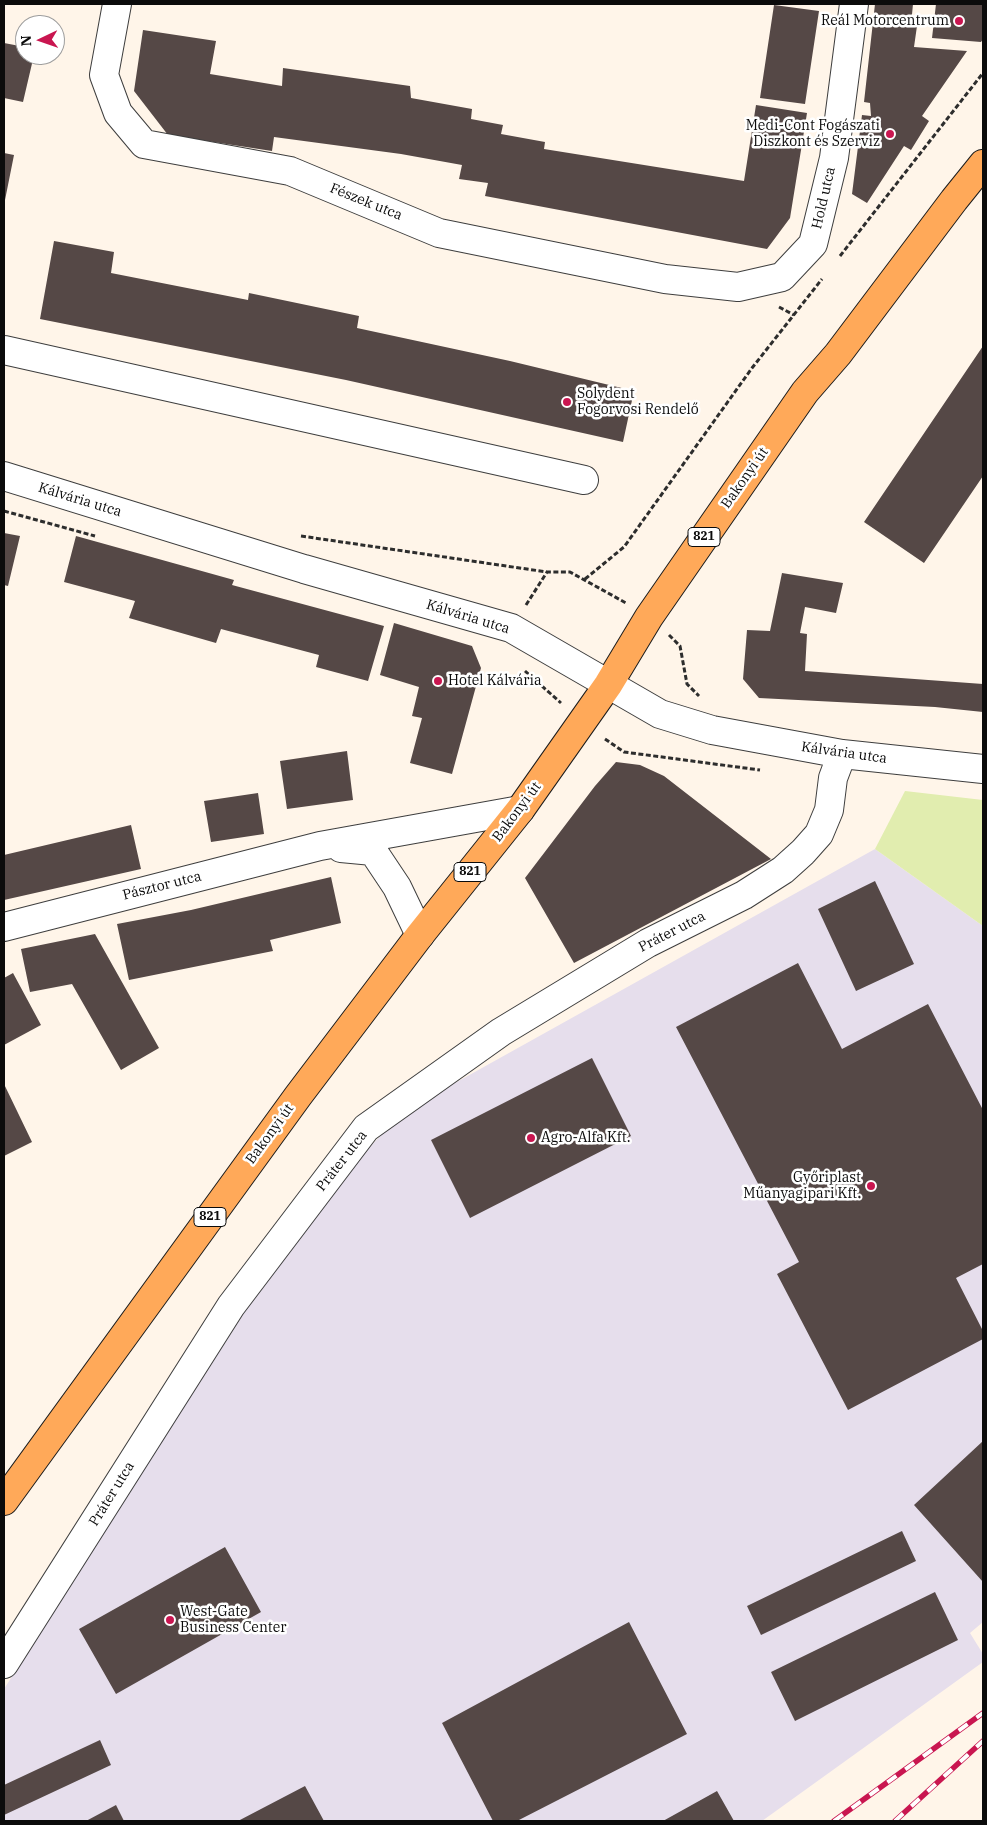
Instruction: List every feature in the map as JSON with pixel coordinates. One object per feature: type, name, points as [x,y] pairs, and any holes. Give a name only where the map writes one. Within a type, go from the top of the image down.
[{"type":"main road","name":"Bakonyi út","points":[[4,1501],[298,1096],[420,935],[520,810],[608,685],[649,616],[805,392],[838,354],[983,164]]},
{"type":"street","name":"Fészek utca","points":[[117,4],[104,75],[118,113],[144,144],[290,171],[439,233],[665,279],[738,287]]},
{"type":"street","name":"Hold utca","points":[[738,287],[782,277],[813,244],[834,158],[854,4]]},
{"type":"street","points":[[4,350],[584,480]]},
{"type":"street","name":"Kálvária utca","points":[[4,476],[304,570],[511,628],[660,714],[677,720],[712,730],[842,754],[983,769]]},
{"type":"street","name":"Práter utca","points":[[4,1664],[231,1306],[366,1128],[501,1032],[648,943],[744,895],[783,870],[819,834],[829,810],[833,778],[842,754]]},
{"type":"street","name":"Pásztor utca","points":[[4,927],[320,846],[520,810]]},
{"type":"street","name":"Pásztor utca","points":[[320,846],[373,852],[397,887],[420,935]]},
{"type":"path","points":[[837,260],[983,74]]},
{"type":"path","points":[[584,579],[624,547],[752,368],[824,276]]},
{"type":"path","points":[[294,535],[547,572],[570,572],[649,616],[680,646],[686,684],[705,702]]},
{"type":"path","points":[[582,722],[624,752],[765,770]]},
{"type":"shaded area","points":[[875,849],[983,926],[983,1622],[970,1633],[983,1654],[983,1662],[762,1821],[4,1821],[4,1689],[309,1211],[403,1112]]},
{"type":"green space","points":[[905,791],[983,800],[983,926],[875,849]]},
{"type":"building","points":[[875,4],[913,4],[911,25],[917,26],[914,47],[967,51],[922,116],[929,121],[911,150],[904,146],[867,203],[852,194],[862,115],[871,116],[870,103],[864,102]]},
{"type":"building","name":"Reál Motorcentrum","points":[[936,4],[983,4],[983,39],[981,42],[932,38]]},
{"type":"building","points":[[774,5],[819,11],[805,104],[760,98]]},
{"type":"building","points":[[143,30],[216,41],[210,74],[282,86],[283,68],[410,86],[411,98],[472,109],[471,119],[503,125],[501,134],[545,142],[544,149],[744,181],[756,105],[807,113],[790,218],[767,249],[485,196],[488,183],[459,179],[462,165],[401,154],[274,137],[272,151],[168,135],[134,91]]},
{"type":"building","points":[[4,43],[15,45],[15,65],[32,65],[23,102],[4,98]]},
{"type":"building","points":[[4,153],[14,155],[5,200],[4,200]]},
{"type":"building","points":[[54,241],[114,252],[111,273],[248,300],[249,293],[359,316],[357,328],[510,361],[634,391],[623,442],[346,380],[40,319]]},
{"type":"building","points":[[983,346],[983,476],[924,563],[864,522]]},
{"type":"building","points":[[4,533],[20,536],[8,586],[4,585]]},
{"type":"building","points":[[76,536],[234,580],[232,585],[384,626],[368,681],[316,667],[319,655],[221,629],[216,643],[129,618],[135,601],[64,582]]},
{"type":"building","points":[[782,573],[843,583],[836,613],[805,607],[800,633],[807,634],[805,671],[983,684],[983,712],[935,707],[759,698],[743,679],[747,630],[770,631]]},
{"type":"building","name":"Hotel Kálvária","points":[[394,623],[472,646],[481,668],[452,774],[410,763],[422,718],[412,716],[419,687],[380,675]]},
{"type":"building","points":[[347,751],[353,800],[287,809],[280,761]]},
{"type":"building","points":[[616,762],[640,765],[664,776],[771,859],[574,963],[525,878],[595,786]]},
{"type":"building","points":[[258,793],[264,834],[211,842],[204,801]]},
{"type":"building","points":[[131,825],[141,869],[4,900],[4,855]]},
{"type":"building","points":[[331,877],[341,923],[270,940],[273,951],[129,980],[117,924],[191,910]]},
{"type":"building","points":[[875,881],[914,964],[856,991],[818,909]]},
{"type":"building","points":[[95,934],[159,1048],[121,1070],[72,984],[30,992],[21,949]]},
{"type":"building","name":"Győriplast Műanyagipari Kft.","points":[[798,963],[842,1049],[928,1004],[983,1110],[983,1264],[956,1278],[983,1331],[983,1339],[848,1410],[777,1274],[799,1262],[676,1027]]},
{"type":"building","points":[[13,973],[41,1025],[4,1045],[4,978]]},
{"type":"building","name":"Agro-Alfa Kft.","points":[[592,1058],[631,1136],[470,1218],[431,1140]]},
{"type":"building","points":[[4,1084],[32,1142],[4,1156]]},
{"type":"building","points":[[983,1441],[983,1582],[914,1505]]},
{"type":"building","points":[[902,1531],[916,1561],[761,1635],[747,1606]]},
{"type":"building","name":"West-Gate Business Center","points":[[225,1547],[261,1612],[116,1694],[79,1629]]},
{"type":"building","points":[[935,1592],[958,1640],[795,1721],[771,1672]]},
{"type":"building","points":[[629,1622],[687,1734],[517,1821],[493,1821],[442,1723]]},
{"type":"building","points":[[100,1740],[111,1765],[4,1815],[4,1785]]},
{"type":"building","points":[[305,1786],[324,1821],[238,1821]]},
{"type":"building","points":[[717,1791],[734,1821],[663,1821]]},
{"type":"building","points":[[116,1805],[124,1821],[86,1821]]},
{"type":"railway","points":[[834,1821],[983,1713]]},
{"type":"railway","points":[[895,1821],[983,1741]]},
{"type":"place","name":"Reál Motorcentrum","points":[[959,21]]},
{"type":"place","name":"Medi-Cont Fogászati Diszkont és Szerviz","points":[[890,134]]},
{"type":"place","name":"Solydent Fogorvosi Rendelő","points":[[567,402]]},
{"type":"place","name":"Hotel Kálvária","points":[[438,681]]},
{"type":"place","name":"Agro-Alfa Kft.","points":[[531,1138]]},
{"type":"place","name":"Győriplast Műanyagipari Kft.","points":[[871,1186]]},
{"type":"place","name":"West-Gate Business Center","points":[[170,1620]]}]
